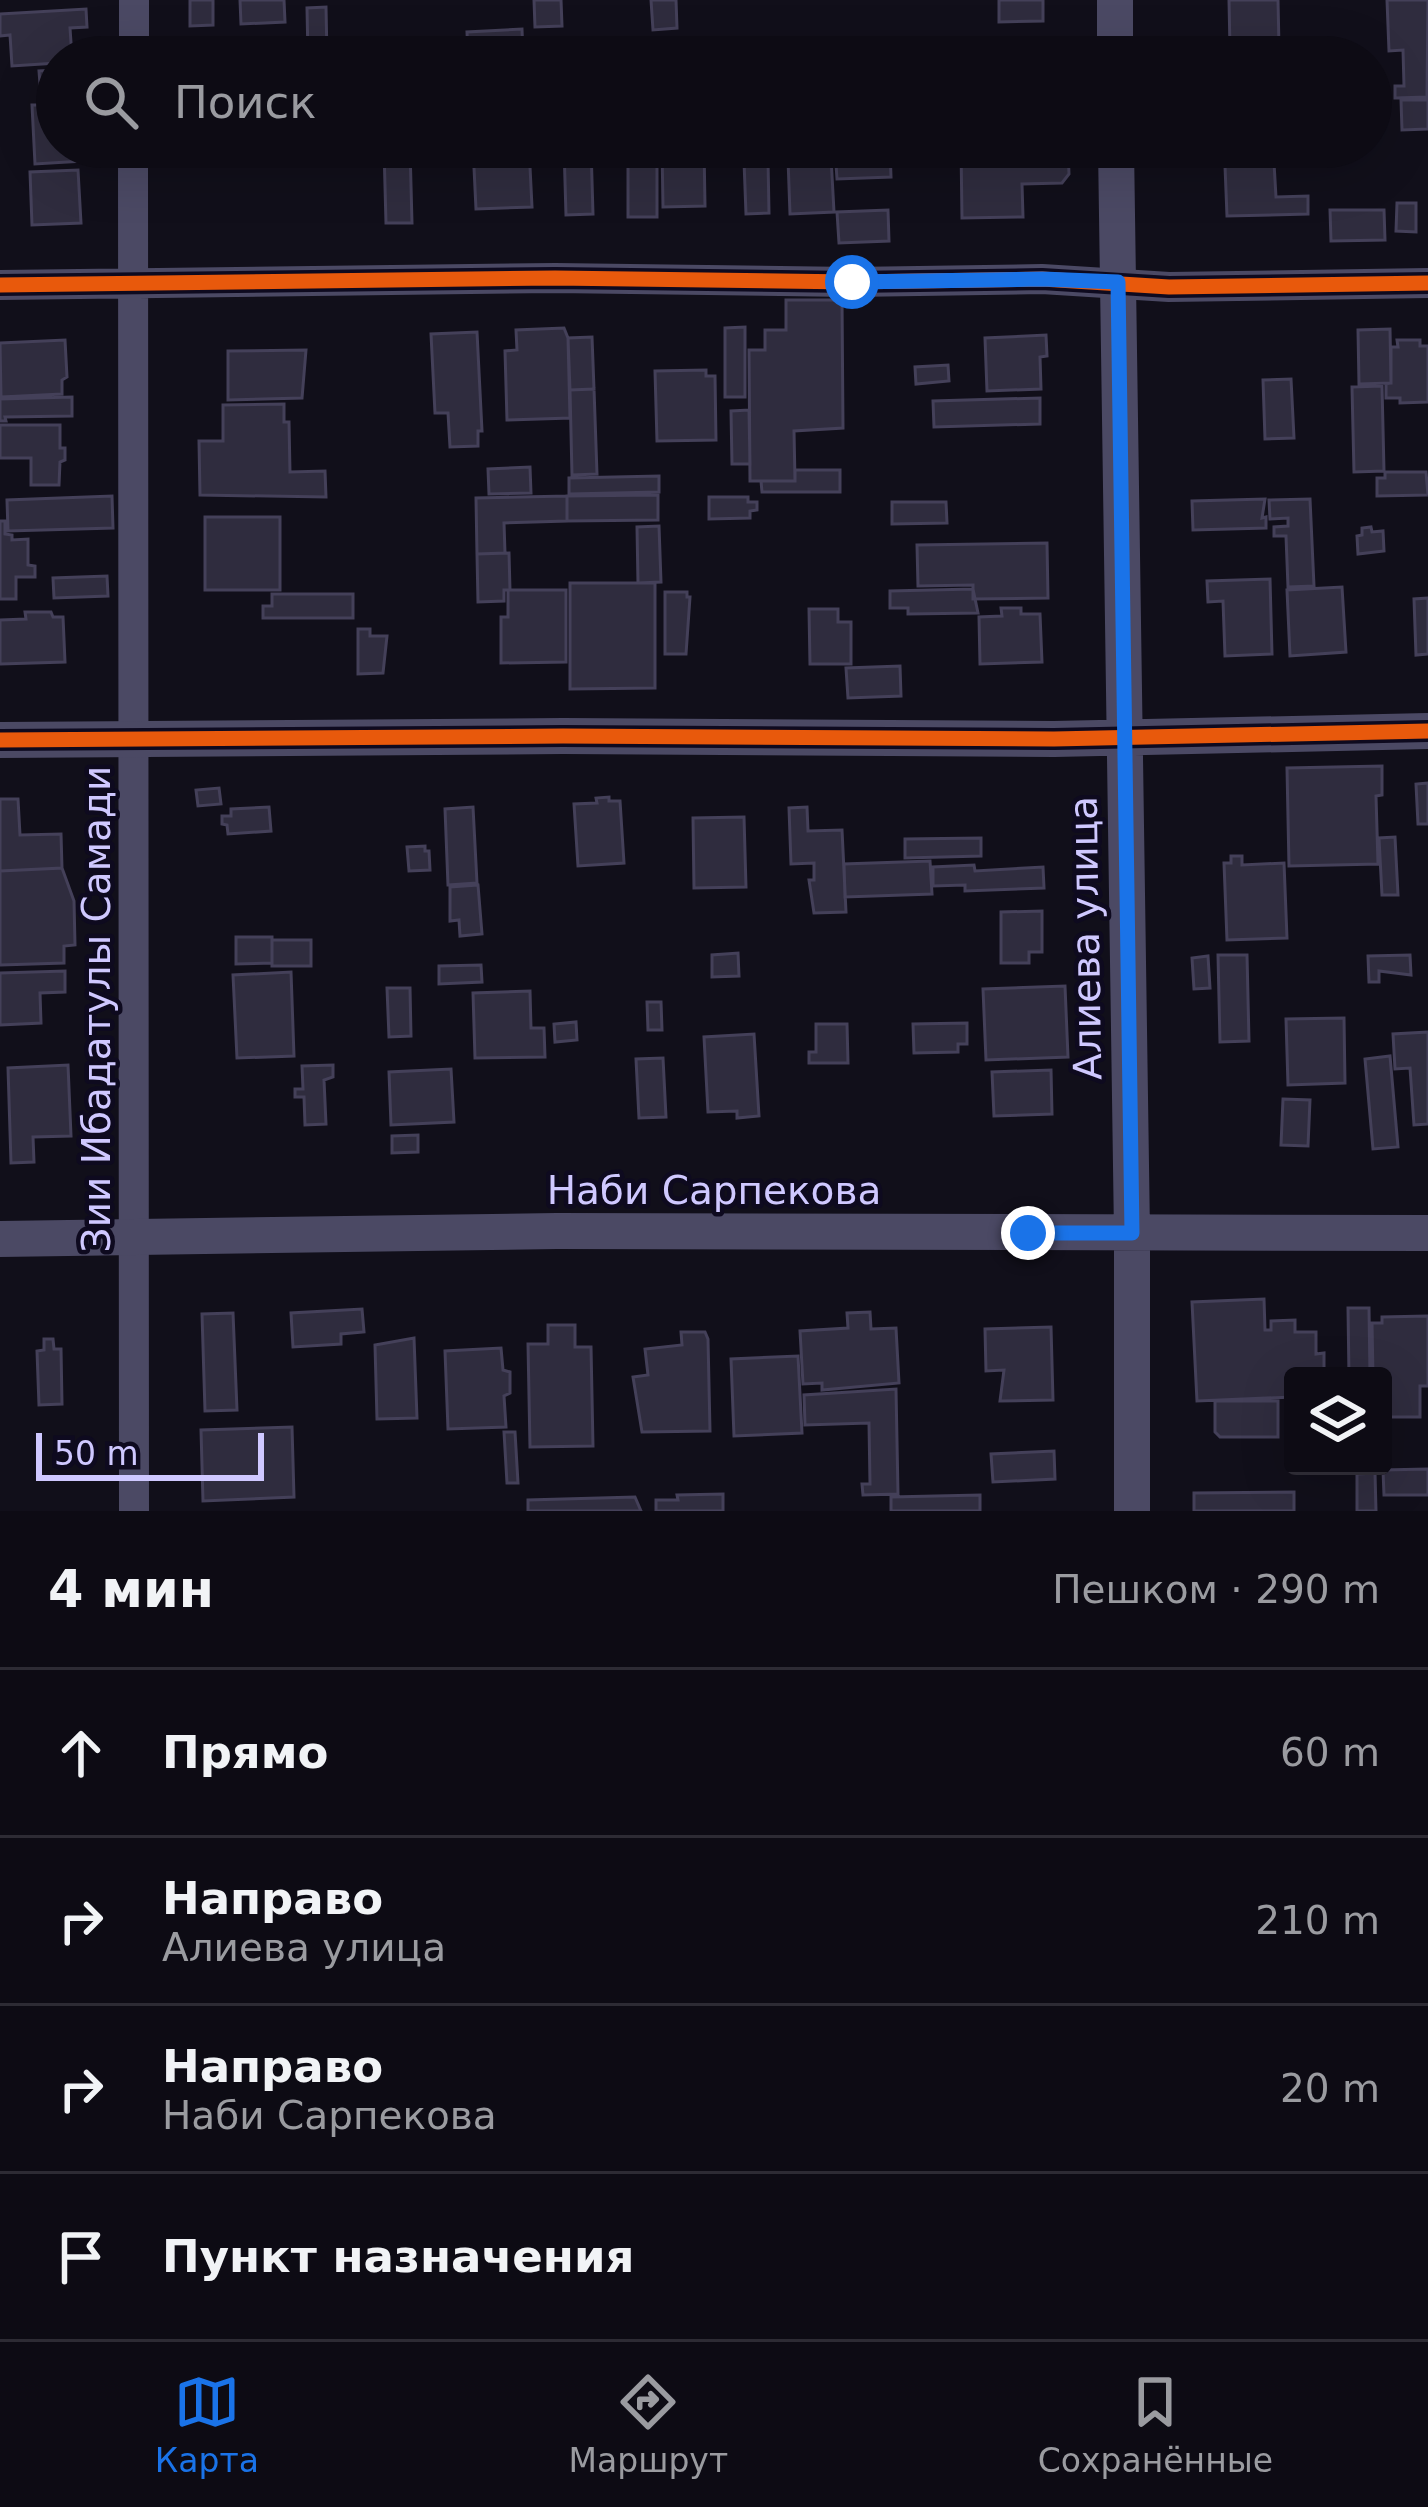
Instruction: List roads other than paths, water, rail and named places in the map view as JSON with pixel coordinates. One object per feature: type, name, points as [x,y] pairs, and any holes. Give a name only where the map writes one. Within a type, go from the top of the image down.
[{"type":"street","points":[[134,0],[134,36]]},
{"type":"street","points":[[1115,0],[1115,36]]},
{"type":"street","name":"Зии Ибадатулы Самади","points":[[133,168],[134,1511]]},
{"type":"street","name":"Алиева улица","points":[[1116,168],[1132,1511]]},
{"type":"street","points":[[0,285],[442,278],[1118,282],[1169,287],[1428,283]]},
{"type":"street","points":[[0,740],[1124,738],[1428,731]]},
{"type":"street","name":"Наби Сарпекова","points":[[0,1239],[557,1231],[1428,1233]]}]
